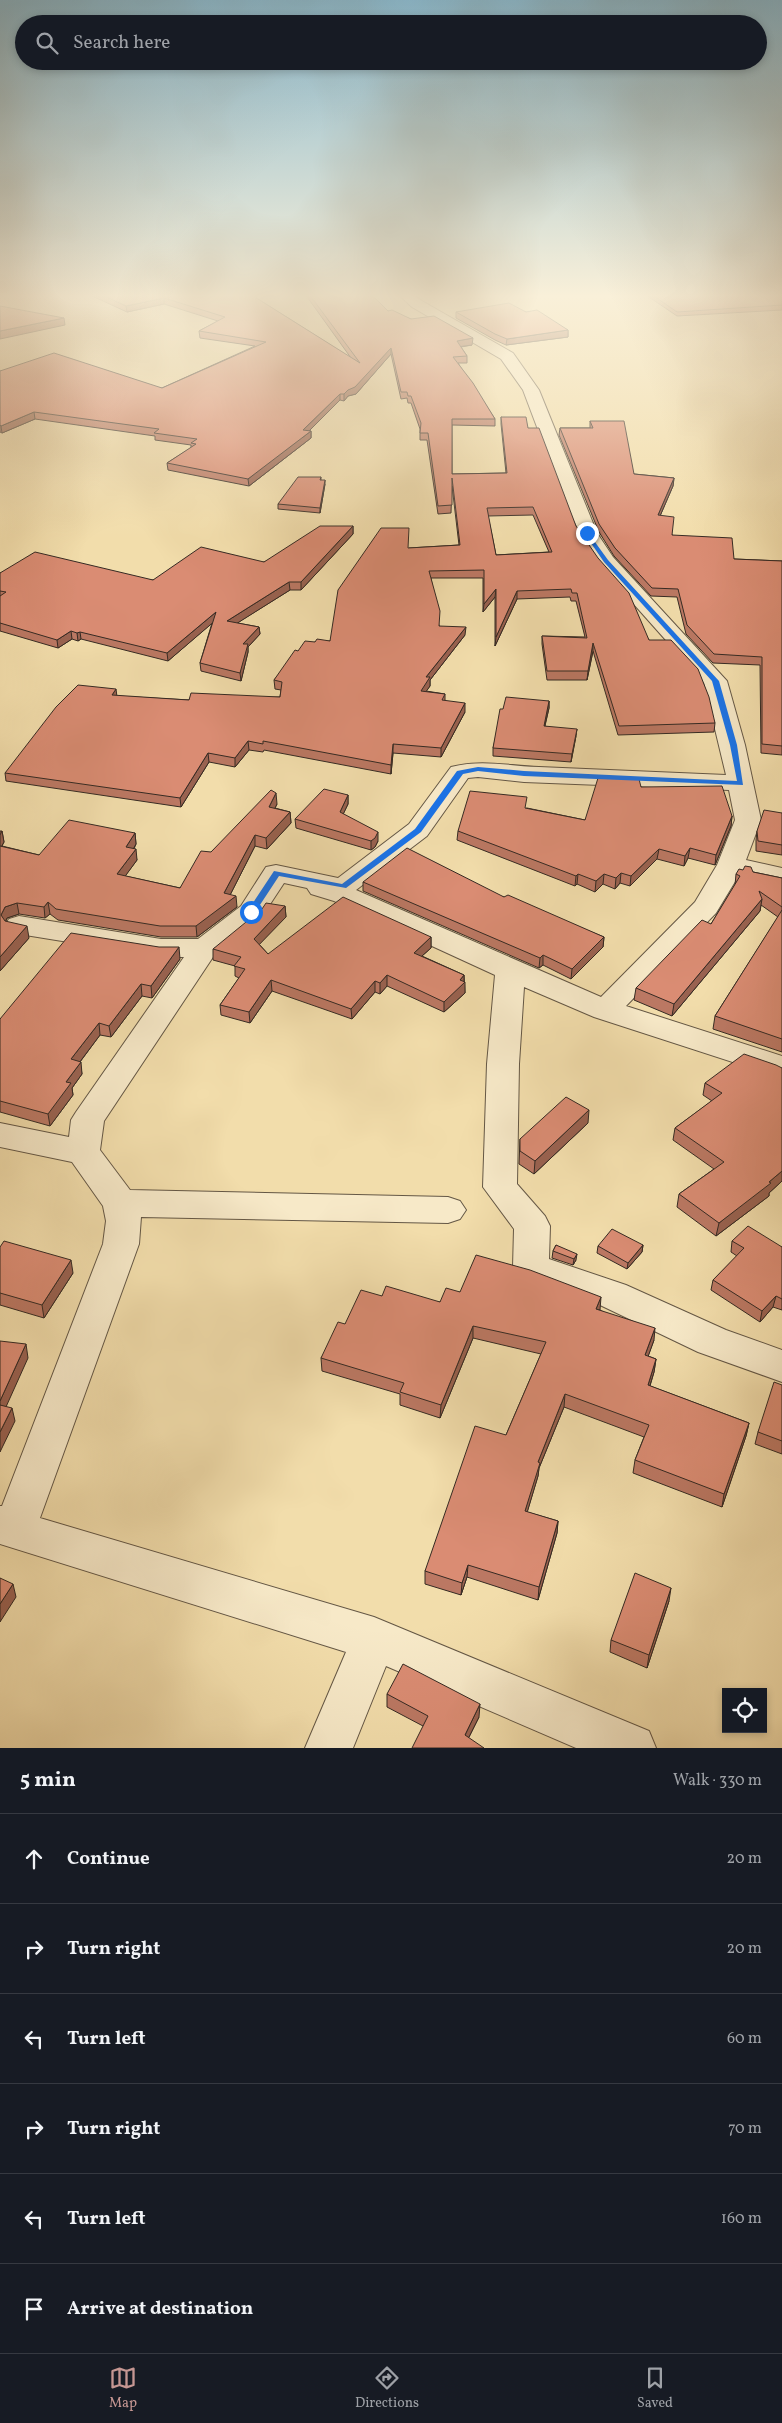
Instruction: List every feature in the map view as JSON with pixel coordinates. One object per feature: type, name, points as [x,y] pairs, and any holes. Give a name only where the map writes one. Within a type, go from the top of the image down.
[{"type":"street","points":[[521,376],[532,390],[570,494],[587,533],[606,561],[715,681],[733,745],[748,820],[731,865],[706,907],[605,1010]]},
{"type":"street","points":[[276,873],[343,887],[418,830],[460,772],[469,770],[741,783]]},
{"type":"street","points":[[731,865],[782,876]]},
{"type":"street","points":[[83,1152],[88,1120],[205,948],[251,912],[276,873]]},
{"type":"street","points":[[276,873],[344,895],[510,970],[605,1010],[782,1067]]},
{"type":"street","points":[[19,925],[161,948],[205,948]]},
{"type":"street","points":[[510,970],[502,1064],[500,1187],[532,1226],[531,1267],[613,1295],[712,1341],[782,1366]]},
{"type":"street","points":[[0,1135],[83,1152],[120,1203],[124,1221],[121,1244],[7,1527],[374,1639],[632,1748]]},
{"type":"street","points":[[120,1203],[448,1210]]},
{"type":"street","points":[[329,1748],[374,1639]]},
{"type":"building","points":[[0,376],[124,376],[162,388],[190,376],[366,376],[355,387],[344,394],[340,394],[303,430],[311,431],[248,479],[167,463],[196,444],[191,443],[197,439],[154,433],[159,429],[34,412],[0,425]]},
{"type":"building","points":[[397,376],[467,376],[473,383],[495,419],[452,419],[452,474],[507,473],[501,417],[526,417],[528,428],[539,428],[576,526],[598,558],[629,593],[649,640],[671,640],[698,669],[709,697],[715,723],[619,726],[593,643],[588,671],[547,671],[542,636],[587,638],[577,593],[572,593],[571,589],[517,591],[496,637],[496,589],[484,604],[484,570],[429,571],[440,611],[439,626],[466,627],[426,677],[430,677],[421,691],[445,694],[442,700],[465,703],[441,748],[393,744],[391,765],[263,741],[263,744],[248,741],[235,758],[208,753],[180,798],[5,773],[56,707],[78,685],[116,689],[112,695],[189,700],[191,693],[280,697],[282,682],[274,680],[295,650],[298,651],[305,641],[315,642],[317,639],[330,641],[338,590],[381,528],[409,528],[408,548],[460,545],[452,478],[452,505],[438,506],[428,433],[420,433],[421,423],[411,396],[408,396],[407,392],[401,392]],"holes":[[[533,507],[552,552],[496,555],[487,508]]]},
{"type":"building","points":[[590,421],[624,421],[634,474],[674,478],[658,515],[674,517],[672,535],[732,538],[734,559],[782,561],[782,746],[762,744],[762,657],[714,654],[687,625],[678,589],[652,588],[615,548],[599,524],[560,428],[593,428]]},
{"type":"building","points":[[298,477],[321,477],[320,480],[325,480],[320,508],[278,504]]},
{"type":"building","points":[[320,526],[353,526],[301,582],[289,582],[227,621],[259,627],[243,644],[248,644],[240,673],[200,663],[216,612],[167,653],[80,632],[71,631],[57,640],[0,623],[0,596],[6,592],[0,591],[0,573],[35,552],[153,580],[201,547],[264,562]]},
{"type":"building","points":[[506,697],[549,701],[544,726],[577,729],[572,754],[493,748],[500,709],[503,709]]},
{"type":"building","points":[[598,778],[639,779],[641,787],[722,786],[732,816],[716,855],[690,848],[685,856],[659,849],[631,876],[621,873],[616,878],[604,874],[596,881],[578,874],[576,876],[458,831],[470,791],[527,797],[525,808],[585,820]]},
{"type":"building","points":[[324,789],[348,795],[340,812],[378,832],[375,838],[371,841],[295,819]]},
{"type":"building","points":[[271,790],[276,793],[269,807],[290,812],[266,838],[255,835],[224,893],[236,896],[196,926],[160,926],[56,909],[48,902],[44,907],[17,903],[5,907],[1,915],[5,921],[27,926],[0,957],[0,846],[39,855],[69,820],[135,833],[126,847],[136,849],[117,874],[180,888],[201,851],[211,852]]},
{"type":"building","points":[[764,810],[782,813],[782,845],[758,841],[757,831]]},
{"type":"building","points":[[407,848],[504,897],[508,895],[604,937],[572,969],[543,955],[540,958],[363,882]]},
{"type":"building","points":[[745,866],[751,867],[753,872],[782,878],[782,907],[759,891],[762,899],[674,1004],[636,988],[702,920],[711,924],[740,876],[736,874],[739,869],[743,870]]},
{"type":"building","points":[[343,897],[431,937],[414,953],[464,975],[460,980],[465,982],[444,1002],[387,975],[380,983],[375,981],[351,1009],[271,980],[249,1012],[220,1005],[245,969],[234,966],[241,957],[213,949],[262,909],[266,903],[285,906],[254,939],[268,954]]},
{"type":"building","points":[[782,910],[782,1039],[715,1016]]},
{"type":"building","points":[[71,933],[159,947],[179,947],[151,986],[141,984],[109,1026],[99,1023],[71,1059],[81,1062],[66,1082],[71,1083],[48,1114],[0,1101],[0,1019]]},
{"type":"building","points":[[744,1054],[782,1068],[782,1171],[769,1182],[771,1183],[719,1223],[679,1194],[724,1162],[675,1128],[722,1093],[705,1083]]},
{"type":"building","points":[[566,1097],[589,1110],[535,1161],[520,1151],[520,1139]]},
{"type":"building","points":[[748,1226],[782,1247],[782,1299],[776,1296],[762,1311],[713,1280],[744,1248],[732,1241]]},
{"type":"building","points":[[612,1229],[643,1245],[628,1263],[598,1246]]},
{"type":"building","points":[[4,1241],[71,1260],[42,1305],[0,1293],[0,1247]]},
{"type":"building","points":[[556,1245],[577,1254],[574,1259],[553,1251]]},
{"type":"building","points":[[476,1255],[530,1270],[601,1297],[596,1309],[655,1328],[645,1355],[656,1359],[648,1385],[749,1423],[724,1494],[635,1460],[649,1425],[565,1394],[538,1462],[540,1463],[525,1511],[558,1521],[539,1587],[468,1565],[462,1583],[425,1571],[475,1426],[506,1435],[546,1342],[473,1326],[441,1405],[400,1392],[404,1383],[321,1358],[338,1322],[345,1324],[361,1290],[382,1296],[386,1286],[440,1302],[446,1288],[460,1292]]},
{"type":"building","points":[[0,1341],[26,1344],[0,1401]]},
{"type":"building","points":[[774,1382],[782,1385],[782,1441],[758,1432]]},
{"type":"building","points":[[0,1405],[12,1408],[0,1432]]},
{"type":"building","points":[[635,1573],[671,1588],[649,1655],[611,1640]]},
{"type":"building","points":[[0,1578],[13,1584],[0,1604]]},
{"type":"building","points":[[403,1664],[480,1704],[465,1735],[484,1748],[412,1748],[428,1716],[387,1694]]},
{"type":"route","points":[[251,912],[276,873],[343,887],[418,830],[460,772],[478,769],[524,774],[741,783],[733,745],[715,681],[606,561],[587,533]]}]
